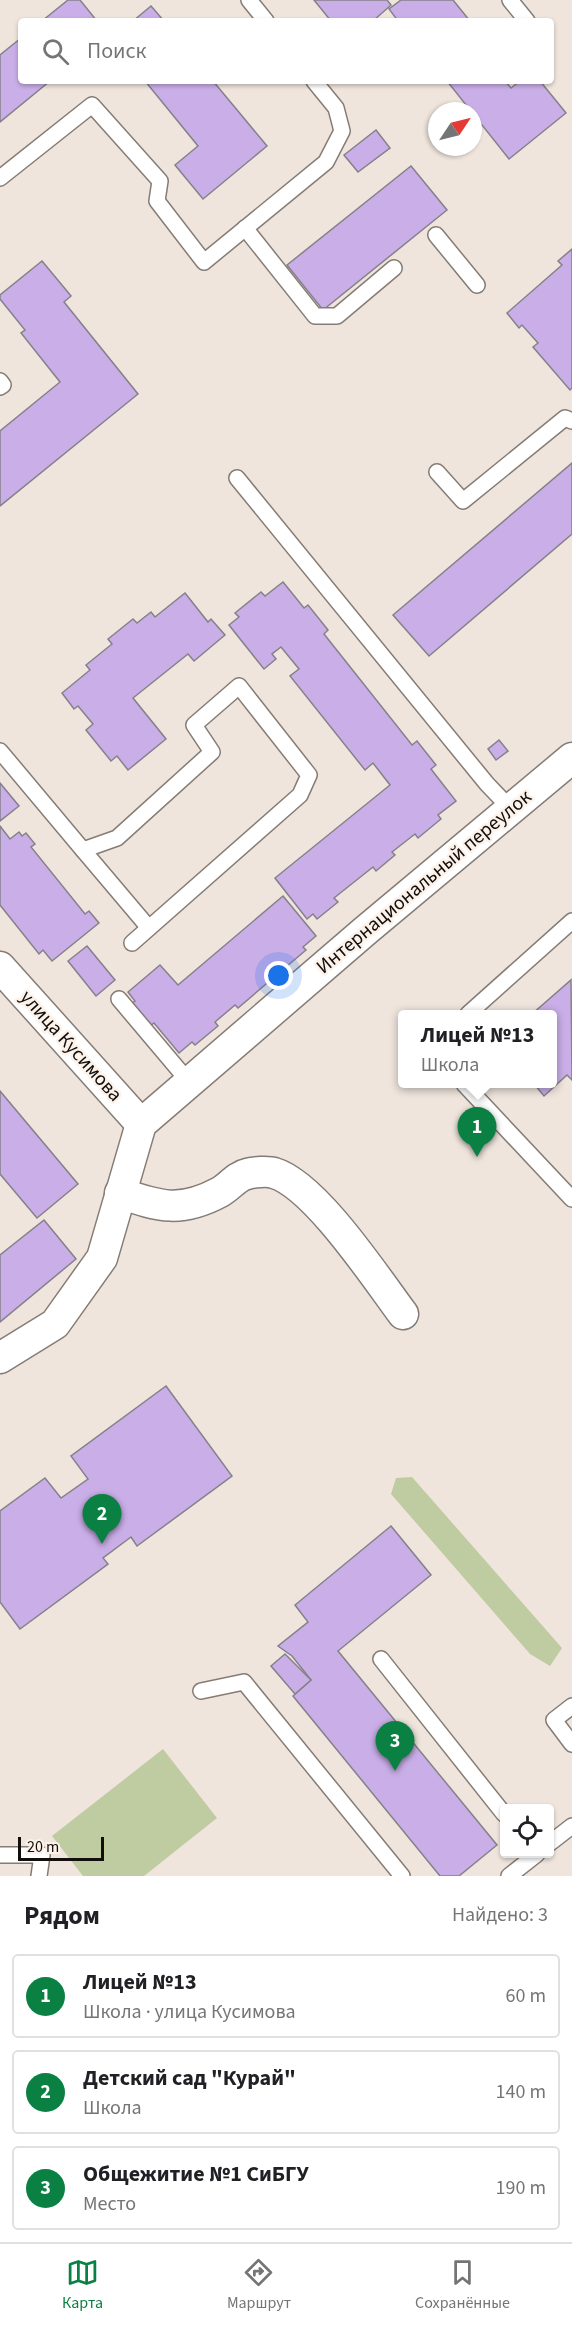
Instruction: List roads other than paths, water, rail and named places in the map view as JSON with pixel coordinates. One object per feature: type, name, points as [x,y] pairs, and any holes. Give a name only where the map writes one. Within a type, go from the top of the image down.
[{"type":"street","name":"Интернациональный переулок","points":[[141,1124],[572,758]]},
{"type":"street","name":"улица Кусимова","points":[[0,967],[141,1124]]},
{"type":"street","points":[[0,1358],[55,1324],[102,1258],[141,1124]]},
{"type":"street","points":[[120,1193],[173,1208],[194,1204],[222,1191],[245,1174],[273,1172],[303,1190],[333,1224],[403,1314]]},
{"type":"lane","points":[[249,0],[264,18]]},
{"type":"lane","points":[[510,0],[525,18]]},
{"type":"lane","points":[[0,178],[92,105],[159,181],[157,201],[204,262],[326,162],[342,131],[336,108],[316,84]]},
{"type":"lane","points":[[245,228],[315,316],[337,316],[394,268]]},
{"type":"lane","points":[[436,235],[477,285]]},
{"type":"lane","points":[[0,381],[3,385],[0,387]]},
{"type":"lane","points":[[437,472],[463,501],[565,418],[572,421]]},
{"type":"lane","points":[[237,478],[511,809]]},
{"type":"lane","points":[[83,850],[117,838],[212,752],[194,725],[239,686],[309,775],[300,795],[132,943]]},
{"type":"lane","points":[[0,751],[149,928]]},
{"type":"lane","points":[[472,1010],[572,921]]},
{"type":"lane","points":[[119,999],[189,1082]]},
{"type":"lane","points":[[469,1088],[572,1199]]},
{"type":"lane","points":[[381,1659],[500,1809]]},
{"type":"lane","points":[[201,1691],[244,1682],[402,1876]]},
{"type":"lane","points":[[572,1706],[554,1720],[572,1744]]},
{"type":"lane","points":[[554,1840],[572,1826]]},
{"type":"lane","points":[[0,1856],[42,1855],[39,1876]]},
{"type":"lane","points":[[509,1876],[532,1858]]},
{"type":"place","name":"Лицей №13","points":[[477,1157]]},
{"type":"place","name":"Детский сад \"Курай\"","points":[[102,1544]]},
{"type":"place","name":"Общежитие №1 СиБГУ","points":[[395,1771]]}]
